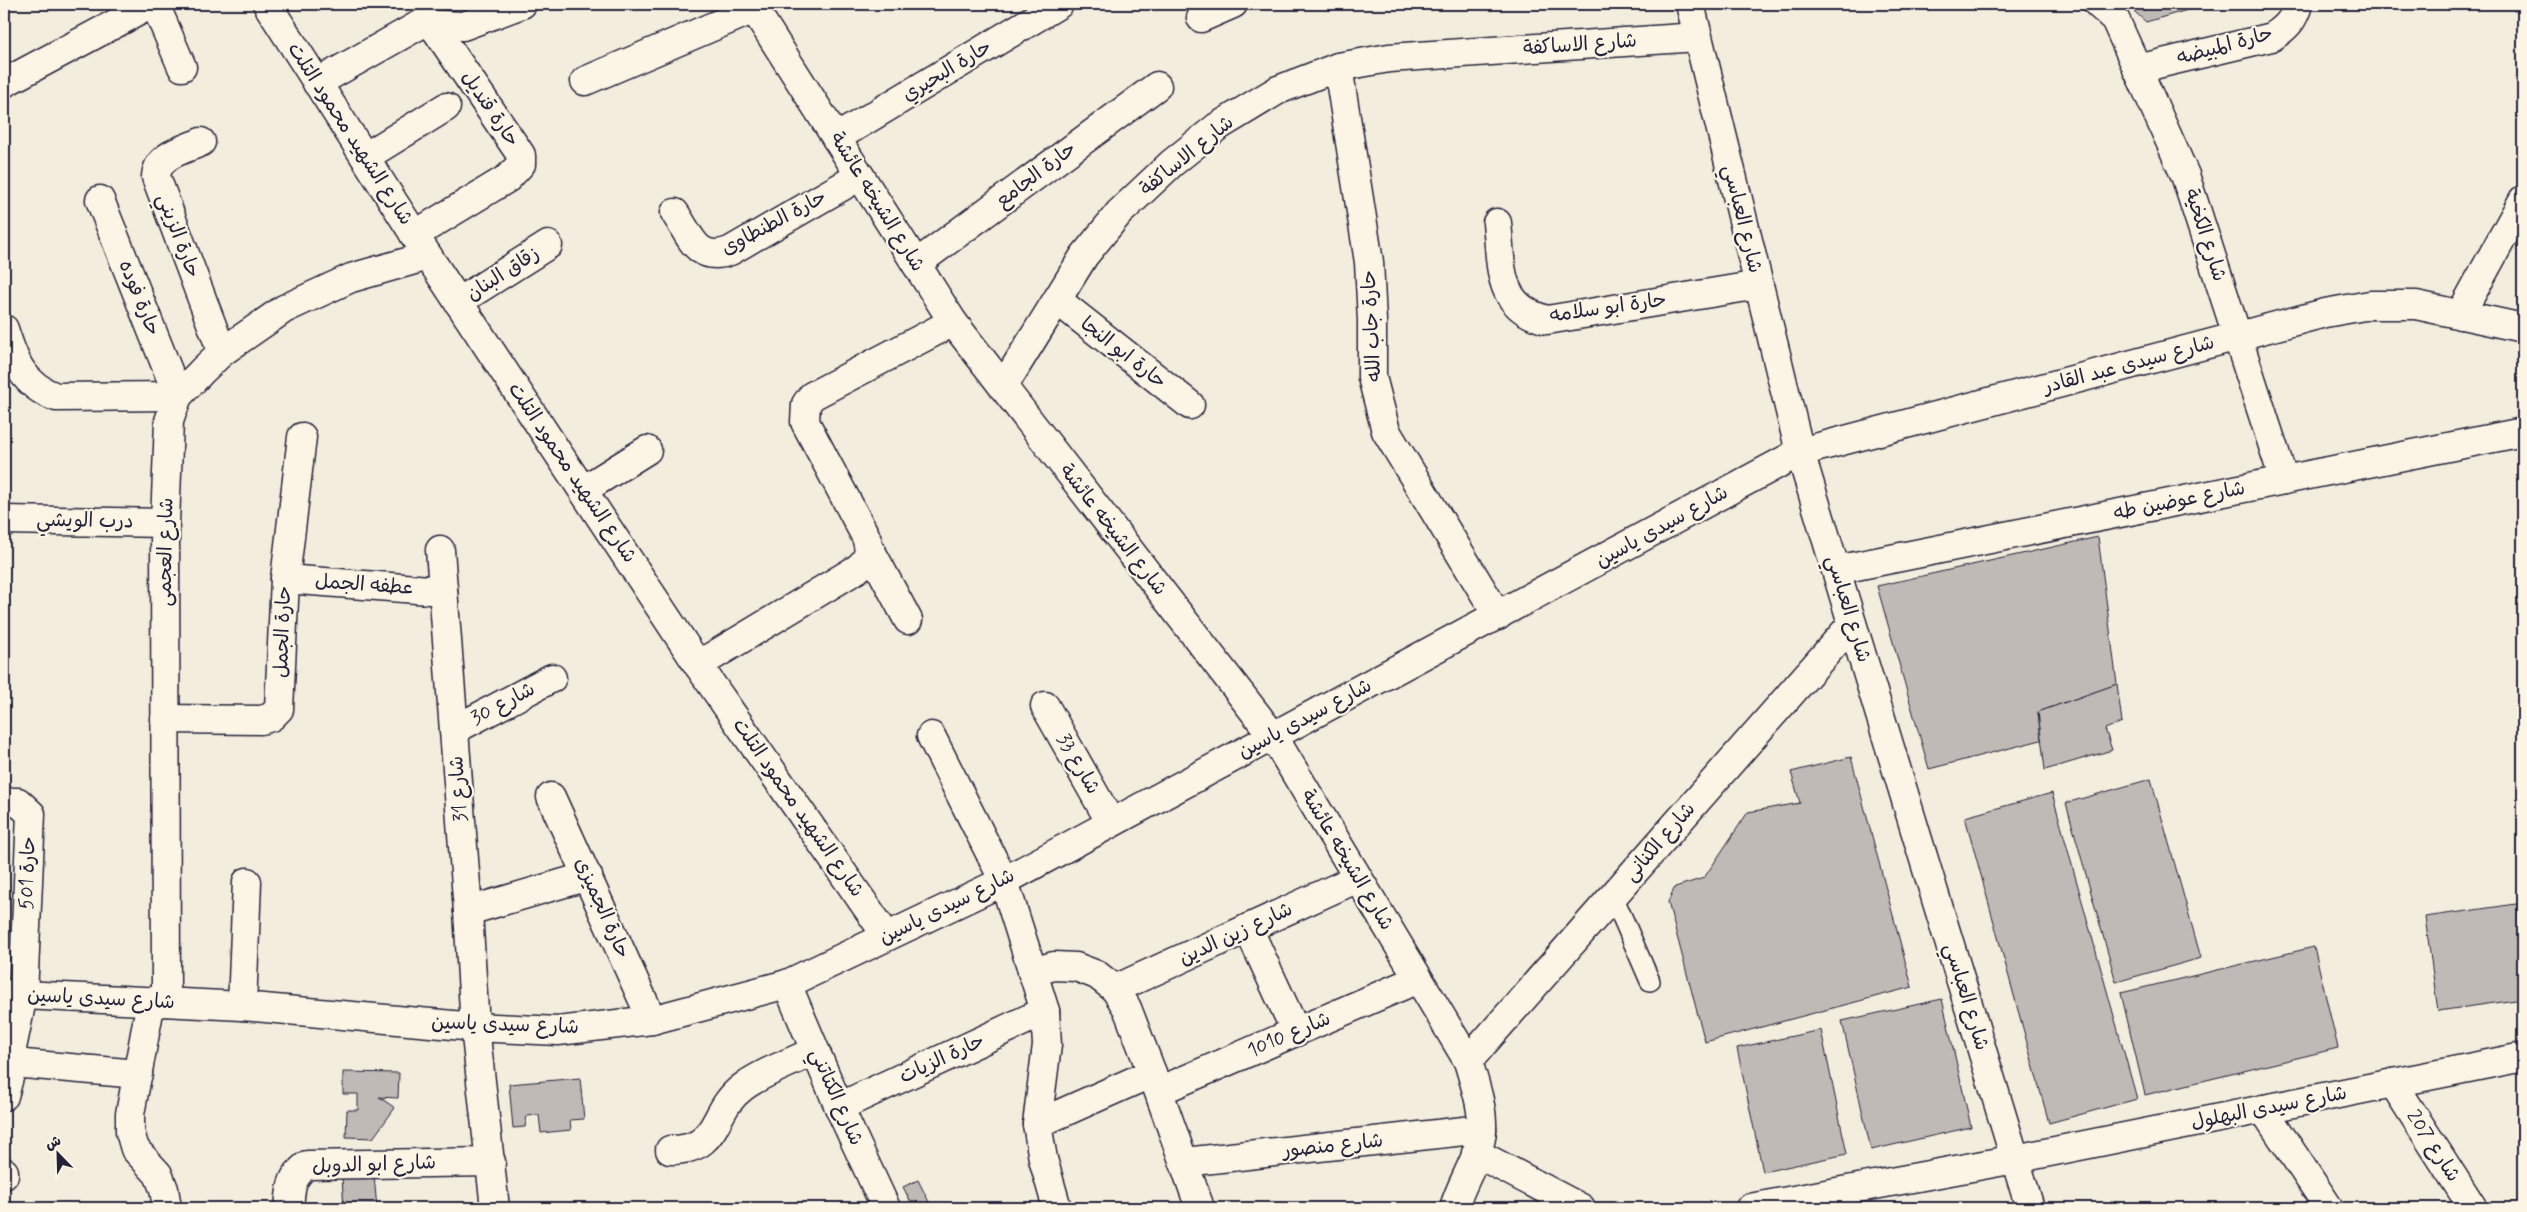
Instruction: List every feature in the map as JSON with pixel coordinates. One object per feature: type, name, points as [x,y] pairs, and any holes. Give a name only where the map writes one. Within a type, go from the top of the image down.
[{"type":"street","points":[[4,83],[154,4],[182,67]]},
{"type":"street","name":"شارع الشهيد محمود التلت","points":[[268,4],[458,302],[698,665],[886,935]]},
{"type":"street","points":[[317,83],[421,24],[463,26],[522,4]]},
{"type":"street","name":"حارة البحيري","points":[[836,138],[1059,4]]},
{"type":"street","points":[[1201,18],[1233,4]]},
{"type":"street","name":"شارع العباسي","points":[[1690,4],[1800,452],[2030,1208]]},
{"type":"street","name":"شارع الكخية","points":[[2098,4],[2114,20],[2186,175],[2284,480]]},
{"type":"street","name":"حارة المبيضه","points":[[2137,68],[2272,37],[2294,19],[2298,4]]},
{"type":"street","points":[[585,81],[753,6]]},
{"type":"street","name":"شارع الشيخه عائشة","points":[[753,6],[953,322],[1273,736],[1468,1061],[1478,1094],[1479,1141]]},
{"type":"street","name":"حارة قنديل","points":[[421,245],[508,178],[521,164],[521,155],[432,24]]},
{"type":"street","name":"شارع الاساكفة","points":[[1003,387],[1084,256],[1120,213],[1172,163],[1217,127],[1278,90],[1338,67],[1389,58],[1698,37]]},
{"type":"street","name":"حارة جاب الله","points":[[1338,67],[1369,262],[1372,377],[1386,431],[1498,616]]},
{"type":"street","name":"حارة الجامع","points":[[916,264],[1156,86]]},
{"type":"street","points":[[364,157],[446,107]]},
{"type":"street","name":"حارة الزيني","points":[[201,142],[164,159],[156,167],[156,177],[222,352]]},
{"type":"street","name":"حارة الطنطاوى","points":[[675,214],[697,248],[707,254],[718,255],[730,251],[860,176]]},
{"type":"street","name":"حارة فوده","points":[[100,200],[178,396]]},
{"type":"street","points":[[2460,315],[2523,200]]},
{"type":"street","name":"حارة ابو سلامه","points":[[1497,223],[1503,281],[1509,295],[1518,307],[1532,316],[1547,320],[1759,285]]},
{"type":"street","name":"شارع العجمى","points":[[167,1208],[164,1189],[158,1174],[135,1149],[130,1132],[130,1114],[138,1074],[158,1002],[165,719],[165,523],[168,421],[178,396],[222,352],[284,309],[421,245]]},
{"type":"street","name":"زقاق البنان","points":[[458,302],[548,245]]},
{"type":"street","name":"حارة ابو النجا","points":[[1057,300],[1190,406]]},
{"type":"street","name":"شارع سيدى عبد القادر","points":[[1800,452],[2326,313],[2370,305],[2416,306],[2523,328]]},
{"type":"street","points":[[908,620],[805,422],[806,404],[812,396],[953,322]]},
{"type":"street","points":[[4,329],[12,356],[30,383],[41,392],[56,397],[178,396]]},
{"type":"street","points":[[4,381],[30,383]]},
{"type":"street","name":"شارع عوضين طه","points":[[1836,570],[2523,432]]},
{"type":"street","name":"حارة الجمل","points":[[165,719],[261,720],[271,717],[279,709],[285,579],[302,437]]},
{"type":"street","points":[[583,490],[647,450]]},
{"type":"street","name":"شارع سيدى ياسين","points":[[13,994],[242,1006],[475,1027],[558,1031],[652,1020],[786,984],[886,935],[1004,881],[1800,452]]},
{"type":"street","name":"درب الويشي","points":[[4,520],[165,523]]},
{"type":"street","points":[[698,665],[857,569],[866,560],[870,549]]},
{"type":"street","name":"شارع 31","points":[[440,550],[468,911],[475,1027],[495,1208]]},
{"type":"street","name":"عطفه الجمل","points":[[285,579],[443,590]]},
{"type":"street","name":"شارع الكنانى","points":[[1468,1061],[1852,624]]},
{"type":"street","name":"شارع 30","points":[[454,730],[552,678]]},
{"type":"street","name":"شارع 33","points":[[1045,706],[1111,823]]},
{"type":"street","points":[[931,736],[1004,881],[1045,1012],[1047,1045],[1037,1124],[1043,1159],[1057,1208]]},
{"type":"street","name":"حارة الجميزى","points":[[551,797],[652,1020]]},
{"type":"street","name":"حارة 501","points":[[4,802],[18,802],[31,814],[13,994],[11,1046],[14,1058],[4,1096]]},
{"type":"street","points":[[468,911],[588,876]]},
{"type":"street","name":"شارع زين الدين","points":[[1115,989],[1358,878]]},
{"type":"street","points":[[242,1006],[247,882]]},
{"type":"street","points":[[1248,928],[1296,1032]]},
{"type":"street","points":[[1032,972],[1054,966],[1076,967],[1098,975],[1115,989],[1127,1008],[1156,1082],[1200,1208]]},
{"type":"street","name":"شارع 1010","points":[[1037,1124],[1296,1032],[1418,979]]},
{"type":"street","name":"شارع الكتاتني","points":[[786,984],[839,1107],[886,1208]]},
{"type":"street","name":"حارة الزيات","points":[[839,1107],[1045,1012]]},
{"type":"street","points":[[670,1150],[686,1150],[701,1144],[712,1133],[724,1105],[745,1085],[815,1051]]},
{"type":"street","points":[[14,1058],[24,1064],[138,1074]]},
{"type":"street","name":"شارع سيدى البهلول","points":[[1750,1208],[2015,1159],[2393,1083],[2519,1064]]},
{"type":"street","name":"شارع 207","points":[[2393,1083],[2474,1208]]},
{"type":"street","points":[[2262,1108],[2329,1208]]},
{"type":"street","points":[[1454,1208],[1479,1141],[1581,1208]]},
{"type":"street","name":"شارع منصور","points":[[1184,1162],[1479,1141]]},
{"type":"street","name":"شارع ابو الدوبل","points":[[289,1208],[291,1185],[297,1173],[307,1165],[490,1162]]},
{"type":"lane","points":[[1613,896],[1650,981]]},
{"type":"building","points":[[2126,4],[2208,4],[2146,22]]},
{"type":"building","points":[[2098,537],[2117,684],[2038,712],[2041,740],[1929,769],[1877,586]]},
{"type":"building","points":[[2117,684],[2122,722],[2105,729],[2112,750],[2045,770],[2038,712]]},
{"type":"building","points":[[1851,757],[1912,987],[1705,1042],[1668,902],[1675,887],[1704,878],[1748,812],[1800,803],[1791,772]]},
{"type":"building","points":[[2151,779],[2201,958],[2116,982],[2066,803]]},
{"type":"building","points":[[2052,793],[2137,1099],[2049,1123],[1965,817]]},
{"type":"building","points":[[2523,903],[2523,999],[2438,1011],[2425,917]]},
{"type":"building","points":[[2314,947],[2338,1048],[2145,1095],[2121,993]]},
{"type":"building","points":[[1942,999],[1971,1127],[1871,1150],[1842,1021]]},
{"type":"building","points":[[1821,1030],[1847,1154],[1763,1172],[1737,1048]]},
{"type":"building","points":[[343,1072],[399,1073],[398,1098],[379,1097],[395,1108],[373,1138],[346,1137],[347,1110],[358,1110],[358,1094],[343,1094]]},
{"type":"building","points":[[580,1078],[584,1119],[570,1120],[571,1130],[541,1133],[539,1115],[527,1116],[525,1127],[513,1128],[509,1084]]},
{"type":"building","points":[[374,1175],[377,1208],[344,1208],[342,1178]]},
{"type":"building","points":[[918,1180],[932,1208],[914,1208],[903,1187]]}]
